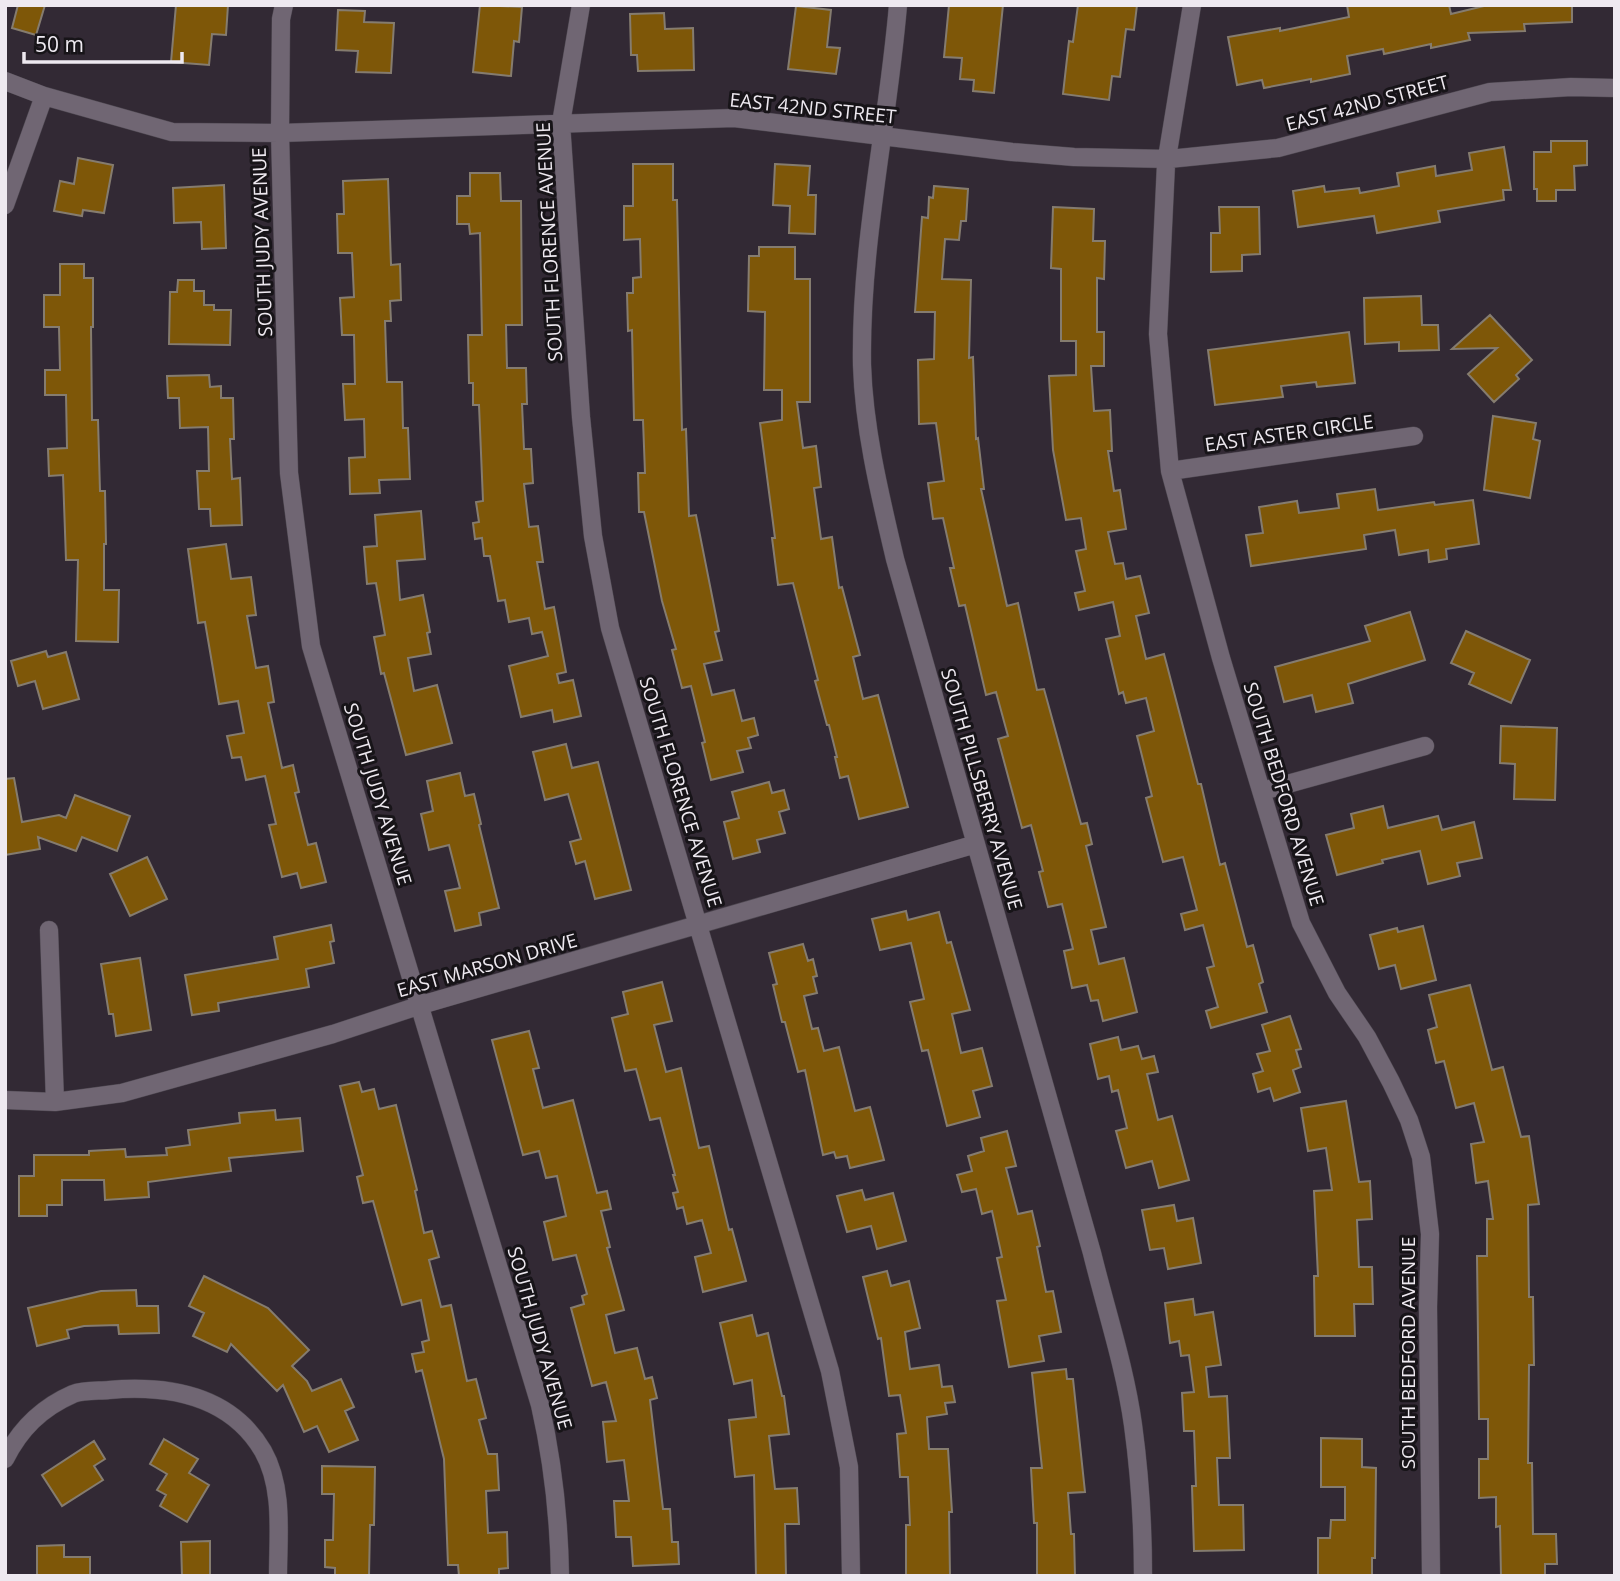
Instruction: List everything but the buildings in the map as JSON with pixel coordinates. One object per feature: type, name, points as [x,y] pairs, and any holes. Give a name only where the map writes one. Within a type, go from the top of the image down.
[{"type":"street","name":"SOUTH JUDY AVENUE","points":[[284,5],[281,19],[279,133],[289,473],[311,646],[540,1405],[552,1456],[559,1528],[560,1576]]},
{"type":"street","name":"SOUTH FLORENCE AVENUE","points":[[581,5],[561,123],[580,418],[593,537],[610,628],[830,1371],[849,1467],[851,1576]]},
{"type":"street","name":"SOUTH PILLSBERRY AVENUE","points":[[898,5],[866,256],[862,366],[874,465],[895,559],[1119,1358],[1133,1423],[1143,1506],[1143,1576]]},
{"type":"street","name":"SOUTH BEDFORD AVENUE","points":[[1192,5],[1169,159],[1166,164],[1158,334],[1170,471],[1221,658],[1301,923],[1337,993],[1367,1037],[1385,1071],[1409,1120],[1421,1157],[1430,1234],[1427,1307],[1432,1576]]},
{"type":"street","name":"EAST 42ND STREET","points":[[5,81],[44,96],[172,132],[279,133],[734,118],[1024,153],[1169,159],[1278,148],[1490,92],[1571,87],[1615,88]]},
{"type":"street","points":[[5,205],[44,96]]},
{"type":"street","name":"EAST ASTER CIRCLE","points":[[1170,471],[1414,436]]},
{"type":"street","points":[[1262,791],[1425,746]]},
{"type":"street","name":"EAST MARSON DRIVE","points":[[5,1100],[55,1102],[122,1093],[218,1068],[421,1005],[976,844]]},
{"type":"street","points":[[49,930],[55,1102]]},
{"type":"street","points":[[5,1459],[16,1437],[33,1419],[76,1392],[134,1388],[184,1392],[217,1404],[242,1423],[262,1450],[273,1473],[279,1508],[278,1576]]}]
